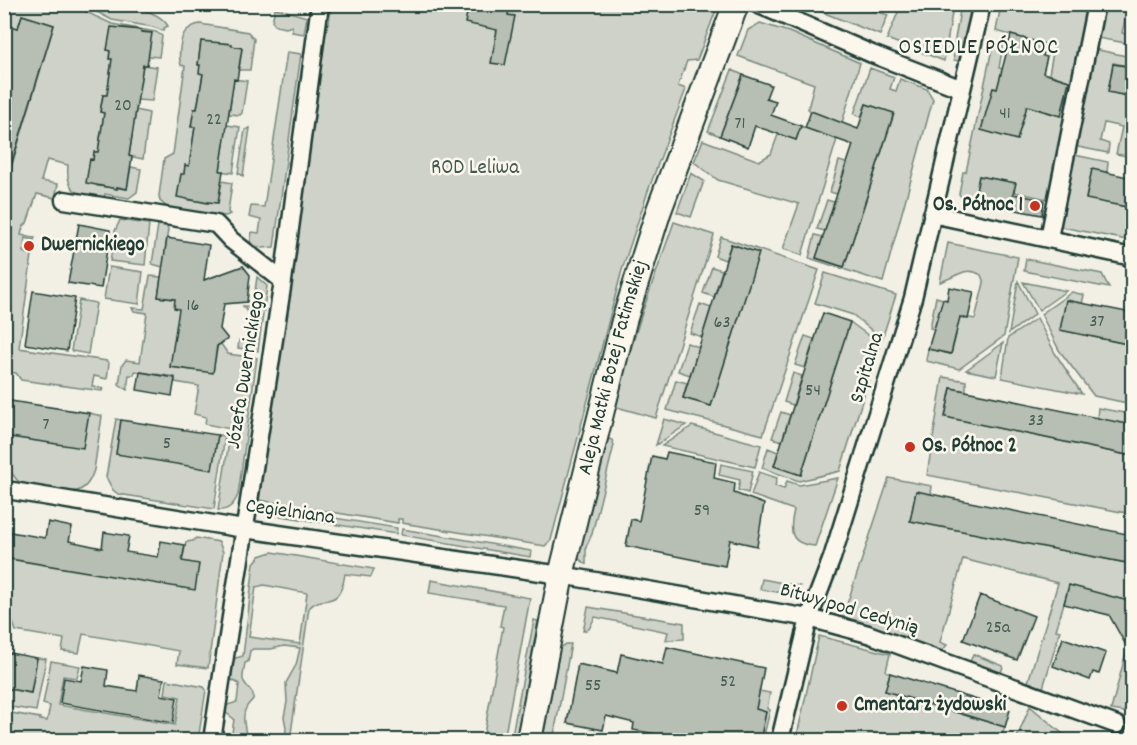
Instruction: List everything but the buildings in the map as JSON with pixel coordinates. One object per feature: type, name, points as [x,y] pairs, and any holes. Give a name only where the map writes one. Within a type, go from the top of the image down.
[{"type":"street","name":"Józefa Dwernickiego","points":[[212,741],[283,281],[320,4]]},
{"type":"street","name":"Aleja Matki Bożej Fatimskiej","points":[[529,741],[561,575],[608,383],[639,269],[677,159],[736,4]]},
{"type":"street","points":[[757,4],[872,54],[962,89]]},
{"type":"street","name":"Szpitalna","points":[[780,741],[809,618],[832,558],[913,298],[982,4]]},
{"type":"street","points":[[1049,238],[1096,4]]},
{"type":"street","points":[[64,200],[216,224],[240,248],[283,281]]},
{"type":"street","points":[[932,214],[1132,257]]},
{"type":"street","name":"Cegielniana","points":[[13,491],[244,529],[561,575]]},
{"type":"street","name":"Bitwy pod Cedynią","points":[[561,575],[809,618],[868,634],[1117,724]]},
{"type":"green space","points":[[5,5],[90,5],[86,12],[112,24],[156,32],[162,36],[159,57],[148,56],[151,33],[122,27],[107,50],[110,51],[109,59],[112,59],[107,95],[103,95],[100,112],[104,113],[98,152],[94,152],[93,160],[90,160],[97,186],[127,189],[131,167],[141,169],[137,192],[129,198],[105,194],[104,199],[76,192],[69,182],[68,165],[47,160],[41,181],[58,184],[55,198],[37,194],[21,235],[35,238],[34,240],[25,238],[23,252],[32,255],[19,348],[107,361],[109,363],[107,379],[94,376],[92,386],[104,389],[102,391],[21,380],[16,373],[6,372],[4,367],[5,188],[54,25],[22,15],[18,28],[5,25]]},
{"type":"green space","points":[[95,5],[124,6],[146,11],[163,20],[168,26],[163,31],[153,27],[112,20],[91,9]]},
{"type":"green space","name":"ROD Leliwa","points":[[331,5],[718,5],[697,60],[687,61],[678,86],[686,89],[648,191],[622,270],[551,540],[545,546],[402,523],[402,519],[398,519],[398,523],[259,500],[326,26],[329,23]]},
{"type":"green space","points":[[804,5],[856,5],[888,15],[880,35]]},
{"type":"green space","points":[[901,5],[953,7],[944,61],[887,39]]},
{"type":"green space","points":[[961,5],[974,5],[963,58],[958,61],[954,60],[953,50]]},
{"type":"green space","points":[[1001,5],[1089,5],[1049,217],[1045,216],[1048,199],[1014,192],[1015,183],[979,176],[975,199],[979,203],[963,199],[959,194],[963,172],[966,172],[993,44],[1003,46],[999,68],[1047,80],[1039,110],[1060,116],[1067,96],[1065,95],[1069,81],[1049,74],[1054,47],[996,31]]},
{"type":"green space","points":[[1104,5],[1132,5],[1132,16],[1126,15],[1122,33],[1132,36],[1132,44],[1097,38]]},
{"type":"green space","points":[[275,8],[307,17],[304,34],[292,32],[292,26],[286,28],[276,26],[272,21]]},
{"type":"green space","points":[[760,23],[789,32],[860,63],[802,255],[783,249],[799,204],[718,180],[694,162],[703,140],[759,161],[771,154],[779,132],[796,140],[801,126],[825,135],[808,109],[814,84],[738,56],[748,30]]},
{"type":"green space","points":[[200,24],[248,32],[254,39],[250,70],[239,70],[242,48],[231,44],[201,42],[198,64],[203,74],[197,109],[194,109],[191,126],[195,127],[189,166],[185,166],[184,174],[188,200],[218,203],[222,181],[232,183],[228,212],[230,214],[226,216],[168,208],[160,201],[159,196],[164,159],[173,154],[185,66],[181,65],[180,61],[181,42],[186,31]]},
{"type":"green space","points":[[1094,49],[1131,57],[1128,66],[1113,63],[1108,92],[1132,97],[1132,157],[1116,154],[1122,127],[1104,123],[1100,141],[1109,144],[1108,153],[1073,146]]},
{"type":"green space","points":[[287,52],[301,54],[274,247],[262,248],[250,244],[252,232],[259,233],[261,220],[249,217],[251,206],[264,207]]},
{"type":"green space","points":[[143,65],[157,67],[152,101],[137,100]]},
{"type":"green space","points":[[870,68],[894,77],[890,89],[896,91],[900,79],[927,89],[933,99],[883,282],[809,258],[815,235],[823,237],[816,258],[844,267],[894,114],[866,104],[861,117],[854,114]]},
{"type":"green space","points":[[732,70],[743,75],[720,136],[708,131]]},
{"type":"green space","points":[[234,79],[247,81],[240,115],[229,114]]},
{"type":"green space","points":[[136,110],[149,113],[143,159],[129,156]]},
{"type":"green space","points":[[227,125],[240,127],[233,173],[220,171]]},
{"type":"green space","points":[[250,128],[243,176],[238,173],[245,130]]},
{"type":"green space","points":[[1070,154],[1108,162],[1107,172],[1092,170],[1086,198],[1132,208],[1132,241],[1057,226]]},
{"type":"green space","points":[[839,161],[846,163],[837,194],[830,192]]},
{"type":"green space","points":[[691,173],[704,181],[691,217],[677,212]]},
{"type":"green space","points":[[827,200],[834,202],[825,231],[817,229]]},
{"type":"green space","points":[[120,220],[149,224],[145,265],[110,261],[115,231]]},
{"type":"green space","points":[[674,222],[714,235],[656,418],[613,406]]},
{"type":"green space","points":[[158,225],[166,226],[168,229],[163,267],[152,264]]},
{"type":"green space","points":[[721,237],[819,270],[763,435],[667,410],[676,380],[687,383],[683,398],[711,406],[758,253],[731,244],[725,260],[715,256]]},
{"type":"green space","points":[[948,243],[1018,257],[1004,336],[959,369],[926,361],[928,349],[951,354],[956,335],[930,328],[936,297],[943,299],[939,315],[948,314],[975,319],[984,283],[981,275],[970,271],[940,282]]},
{"type":"green space","points":[[1026,259],[1102,274],[1109,288],[1024,271]]},
{"type":"green space","points":[[109,267],[143,272],[139,304],[104,299]]},
{"type":"green space","points":[[712,267],[722,270],[714,297],[703,293]]},
{"type":"green space","points":[[825,273],[896,295],[882,339],[853,315],[815,303]]},
{"type":"green space","points":[[150,276],[161,277],[158,297],[175,299],[179,309],[184,369],[213,372],[218,344],[221,344],[228,354],[257,358],[238,495],[233,504],[225,509],[218,510],[231,429],[205,424],[206,417],[194,414],[199,386],[175,382],[175,377],[135,371],[134,375],[129,375],[127,390],[119,384],[122,365],[126,360],[140,362],[147,313],[134,311],[132,308],[144,309]]},
{"type":"green space","points":[[257,277],[267,286],[258,351],[238,348],[239,340],[253,341],[257,314],[247,312],[243,306],[253,306]]},
{"type":"green space","points":[[1018,281],[1035,314],[1009,333]]},
{"type":"green space","points":[[1023,282],[1066,291],[1039,310]]},
{"type":"green space","points":[[1072,292],[1084,295],[1082,304],[1060,330],[1132,345],[1132,404],[1094,396],[1059,350],[1041,314]]},
{"type":"green space","points":[[79,300],[96,303],[88,354],[71,351]]},
{"type":"green space","points":[[700,304],[711,308],[702,337],[690,333]]},
{"type":"green space","points":[[1037,318],[1055,353],[1082,394],[1002,378],[1008,338]]},
{"type":"green space","points":[[850,322],[880,344],[840,471],[799,481],[762,468],[768,448],[778,452],[774,466],[801,475]]},
{"type":"green space","points":[[805,336],[814,339],[805,368],[795,365]]},
{"type":"green space","points":[[687,343],[699,347],[690,375],[678,371]]},
{"type":"green space","points":[[1003,343],[996,376],[966,370]]},
{"type":"green space","points":[[793,373],[802,376],[793,405],[784,402]]},
{"type":"green space","points":[[943,377],[966,381],[966,391],[951,388],[945,417],[1132,456],[1132,514],[927,475]]},
{"type":"green space","points":[[1098,408],[1125,413],[1125,424],[1097,418]]},
{"type":"green space","points":[[781,412],[790,415],[782,441],[772,438]]},
{"type":"green space","points":[[89,413],[102,416],[94,470],[88,483],[80,490],[56,490],[21,482],[5,466],[4,436]]},
{"type":"green space","points":[[116,419],[121,420],[116,454],[218,435],[225,436],[214,509],[118,494],[113,490],[106,477]]},
{"type":"green space","points":[[664,419],[686,425],[656,445]]},
{"type":"green space","points":[[692,426],[761,445],[755,467],[662,446]]},
{"type":"green space","points":[[609,439],[614,445],[592,534],[586,547],[586,564],[578,558],[577,551],[605,441]]},
{"type":"green space","points":[[721,464],[753,471],[748,493],[738,490],[740,480],[719,475]]},
{"type":"green space","points":[[759,472],[777,478],[775,486],[784,489],[787,481],[799,485],[838,478],[815,546],[800,542],[793,535],[794,510],[751,495]]},
{"type":"green space","points":[[889,478],[932,486],[931,494],[916,492],[910,521],[1132,564],[1132,602],[1069,586],[1056,630],[1060,631],[1043,688],[1028,682],[1058,583],[963,559],[940,642],[947,645],[941,652],[850,621],[844,613]]},
{"type":"green space","points":[[260,506],[397,528],[396,534],[268,514],[263,512]]},
{"type":"green space","points":[[402,529],[531,551],[530,557],[401,535]]},
{"type":"green space","points":[[196,538],[219,542],[223,552],[208,668],[177,664],[179,651],[83,634],[79,653],[62,651],[64,639],[16,631],[10,614],[5,613],[4,558],[182,561],[186,542]]},
{"type":"green space","points":[[272,552],[374,569],[371,577],[345,574],[339,594],[335,598],[320,601],[309,608],[290,740],[285,740],[286,683],[296,665],[300,648],[284,646],[250,651],[248,662],[245,663],[243,679],[253,694],[253,699],[246,708],[244,716],[247,740],[231,740],[234,719],[225,712],[225,706],[237,702],[239,684],[229,678],[232,659],[243,656],[254,563],[260,556]],"holes":[[[264,585],[307,593],[300,644],[249,637],[256,587]]]},
{"type":"green space","points":[[762,579],[799,586],[782,593],[760,589]]},
{"type":"green space","points":[[431,580],[530,598],[504,740],[483,740],[503,627],[500,626],[504,605],[429,593]]},
{"type":"green space","points":[[588,607],[684,623],[684,639],[666,640],[668,632],[595,617],[589,629],[583,631]]},
{"type":"green space","points":[[534,620],[538,621],[516,740],[511,740]]},
{"type":"green space","name":"Cmentarz żydowski","points":[[819,636],[890,654],[886,671],[890,673],[885,691],[1005,727],[1000,740],[932,740],[900,734],[899,740],[796,740]]},
{"type":"green space","points":[[1130,637],[1132,638],[1133,667],[1131,696],[1124,712],[1111,710]]},
{"type":"green space","points":[[571,644],[553,740],[547,740],[543,737],[560,648]]},
{"type":"green space","points":[[973,654],[1003,666],[1001,673],[970,662]]},
{"type":"green space","points":[[37,658],[46,659],[36,711],[5,706],[4,688],[31,693]]},
{"type":"green space","points":[[51,661],[80,666],[77,678],[63,676],[58,705],[175,725],[180,697],[165,694],[167,680],[204,687],[206,690],[198,740],[5,740],[5,712],[47,721],[50,706],[43,704]]},
{"type":"green space","points":[[759,691],[770,693],[767,709],[770,710],[763,740],[760,740],[766,712],[732,704]]},
{"type":"green space","points":[[1030,706],[1063,734],[1077,740],[1016,740]]},
{"type":"place","name":"Os. Północ 1","points":[[1035,206]]},
{"type":"place","name":"Dwernickiego","points":[[29,246]]},
{"type":"place","name":"Os. Północ 2","points":[[910,447]]},
{"type":"place","name":"Cmentarz żydowski","points":[[842,706]]},
{"type":"district","name":"OSIEDLE PÓŁNOC","points":[[979,48]]}]
